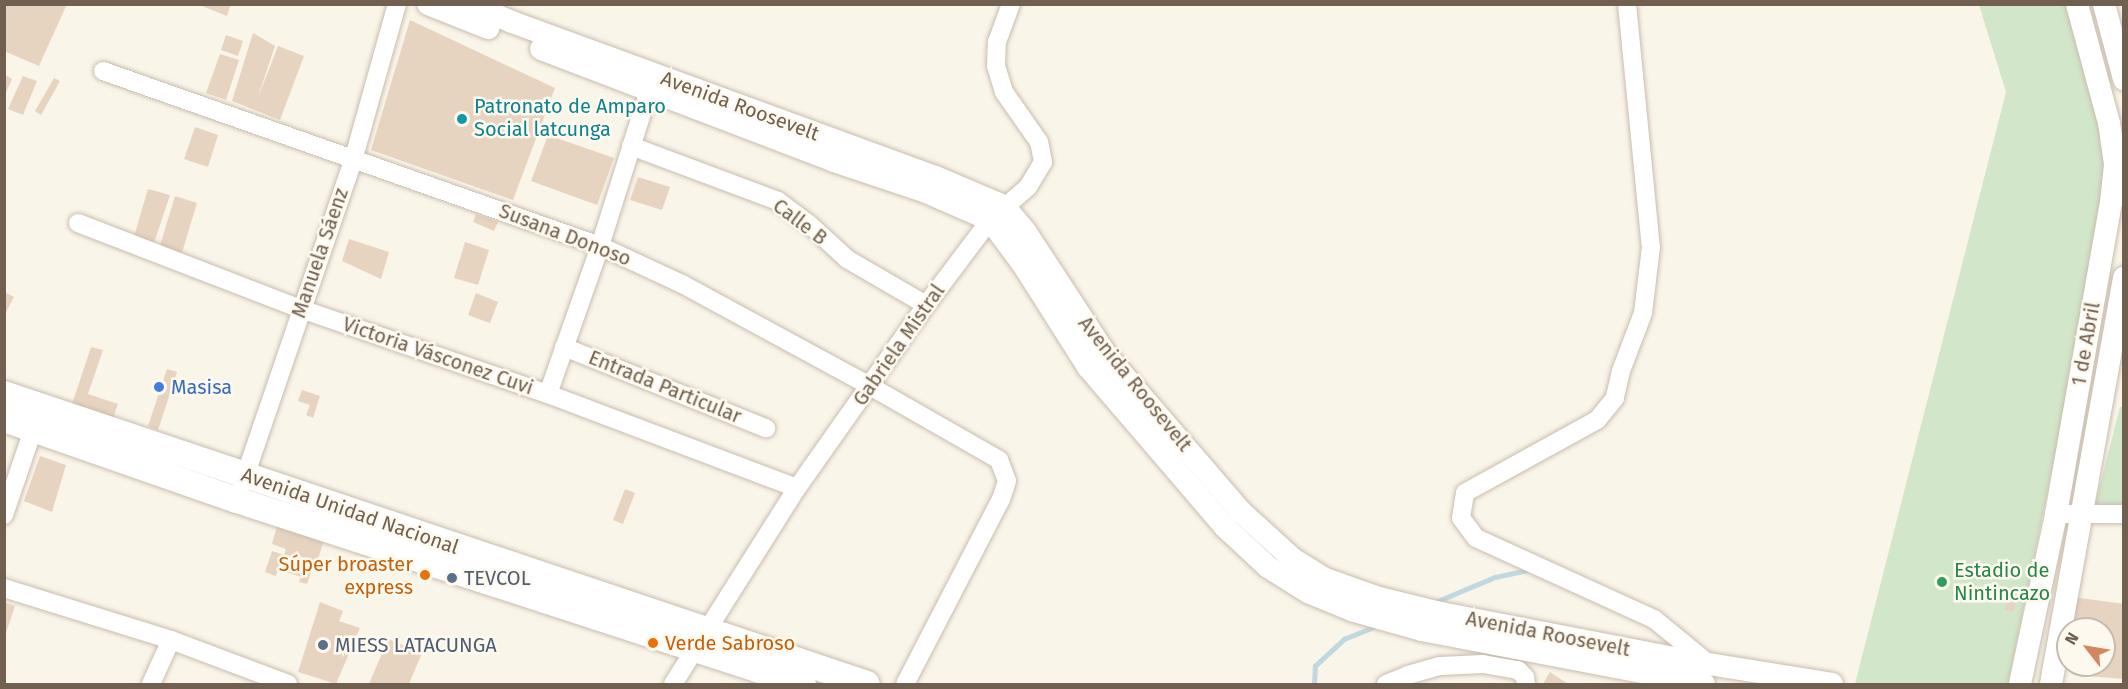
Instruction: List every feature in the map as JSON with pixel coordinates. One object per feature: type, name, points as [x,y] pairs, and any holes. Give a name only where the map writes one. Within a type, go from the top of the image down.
[{"type":"main road","name":"Avenida Unidad Nacional","points":[[4,394],[245,476],[702,640],[803,684]]},
{"type":"main road","name":"Avenida Unidad Nacional","points":[[4,419],[237,500],[702,640],[867,684]]},
{"type":"street","name":"Manuela Sáenz","points":[[237,500],[354,157],[397,4]]},
{"type":"street","name":"Avenida Roosevelt","points":[[428,4],[649,91],[927,192],[997,213],[1024,266],[1088,367],[1225,527],[1268,567],[1308,592],[1354,611],[1422,630],[1707,674],[1832,684]]},
{"type":"street","name":"Avenida Roosevelt","points":[[470,4],[512,22],[936,177],[1025,231],[1106,355],[1240,511],[1293,559],[1325,579],[1379,598],[1676,669]]},
{"type":"street","name":"Gabriela Mistral","points":[[673,684],[797,488],[926,305],[997,213],[1028,187],[1043,162],[1039,142],[1004,92],[996,66],[997,42],[1011,4]]},
{"type":"street","points":[[1627,4],[1651,247],[1643,313],[1621,371],[1615,398],[1597,420],[1465,494],[1461,518],[1476,538],[1654,619],[1707,674]]},
{"type":"street","name":"1 de Abril","points":[[2020,684],[2056,514],[2111,203],[2115,164],[2109,123],[2078,4]]},
{"type":"street","points":[[2104,4],[2124,79]]},
{"type":"street","name":"Susana Donoso","points":[[104,71],[354,157],[600,246],[681,284],[870,386],[999,460],[1007,482],[1001,499],[904,684]]},
{"type":"street","points":[[548,394],[600,246],[649,91]]},
{"type":"street","name":"Calle B","points":[[631,146],[778,201],[847,259],[926,305]]},
{"type":"street","name":"Victoria Vásconez Cuvi","points":[[78,223],[301,309],[548,394],[797,488]]},
{"type":"street","name":"1 de Abril","points":[[2050,684],[2124,278]]},
{"type":"street","name":"Entrada Particular","points":[[564,347],[766,428]]},
{"type":"street","points":[[4,515],[33,430]]},
{"type":"street","points":[[2056,514],[2124,514]]},
{"type":"street","points":[[4,588],[171,640],[288,684]]},
{"type":"street","points":[[152,684],[171,640]]},
{"type":"street","points":[[1386,684],[1440,666],[1483,664],[1518,670],[1525,677],[1526,684]]},
{"type":"green space","points":[[1979,5],[2065,5],[2115,164],[2008,684],[1855,684],[2006,92]]},
{"type":"green space","points":[[2120,407],[2123,407],[2123,505],[2095,505]]},
{"type":"building","points":[[4,4],[67,4],[39,66],[4,51]]},
{"type":"building","points":[[197,4],[231,4],[227,16]]},
{"type":"building","name":"Patronato de Amparo Social latcunga","points":[[410,20],[555,88],[513,200],[371,150]]},
{"type":"building","points":[[253,33],[275,46],[257,100],[278,46],[304,56],[280,120],[232,101]]},
{"type":"building","points":[[226,35],[243,41],[238,56],[221,50]]},
{"type":"building","points":[[220,54],[239,60],[226,100],[206,93]]},
{"type":"building","points":[[4,74],[12,79],[4,97]]},
{"type":"building","points":[[23,76],[37,81],[23,115],[8,109]]},
{"type":"building","points":[[54,78],[60,81],[41,115],[35,111]]},
{"type":"building","points":[[195,127],[218,135],[208,167],[184,159]]},
{"type":"building","points":[[548,135],[614,158],[597,205],[531,181]]},
{"type":"building","points":[[638,177],[670,187],[662,210],[630,200]]},
{"type":"building","points":[[148,189],[170,195],[152,249],[132,243]]},
{"type":"building","points":[[175,196],[197,203],[180,259],[158,252]]},
{"type":"building","points":[[476,214],[498,222],[494,231],[473,222]]},
{"type":"building","points":[[349,239],[389,252],[381,279],[342,261]]},
{"type":"building","points":[[465,242],[489,250],[478,285],[454,278]]},
{"type":"building","points":[[4,292],[14,297],[4,316]]},
{"type":"building","points":[[476,293],[498,302],[490,323],[468,315]]},
{"type":"building","points":[[91,347],[103,350],[88,394],[118,404],[113,418],[72,404]]},
{"type":"building","points":[[167,369],[177,372],[158,430],[148,426]]},
{"type":"building","points":[[302,390],[320,396],[313,418],[306,415],[310,405],[298,401]]},
{"type":"building","points":[[40,456],[66,465],[52,512],[24,501]]},
{"type":"building","points":[[625,489],[635,493],[623,524],[613,520]]},
{"type":"building","points":[[277,526],[324,540],[317,562],[309,560],[314,564],[307,584],[299,582],[301,577],[278,569],[276,576],[265,572],[272,551],[284,555],[286,549],[272,544]]},
{"type":"building","points":[[2008,596],[2017,598],[2014,612],[2005,610]]},
{"type":"building","points":[[2073,597],[2124,604],[2124,679],[2099,677],[2116,677],[2116,617],[2069,617]]},
{"type":"building","points":[[4,602],[15,606],[5,636],[4,636]]},
{"type":"building","points":[[320,602],[343,611],[339,621],[360,628],[336,684],[298,672]]},
{"type":"building","points":[[388,639],[422,653],[409,684],[369,684]]},
{"type":"building","points":[[1550,672],[1568,684],[1543,684]]},
{"type":"waterway","points":[[1433,603],[1495,577],[1529,570]]},
{"type":"waterway","points":[[1314,684],[1315,666],[1344,639],[1378,625]]},
{"type":"place","name":"Patronato de Amparo Social latcunga","points":[[462,119]]},
{"type":"place","name":"Masisa","points":[[159,387]]},
{"type":"place","name":"Súper broaster express","points":[[425,575]]},
{"type":"place","name":"TEVCOL","points":[[452,578]]},
{"type":"place","name":"Estadio de Nintincazo","points":[[1942,582]]},
{"type":"place","name":"Verde Sabroso","points":[[653,643]]},
{"type":"place","name":"MIESS LATACUNGA","points":[[323,645]]}]
